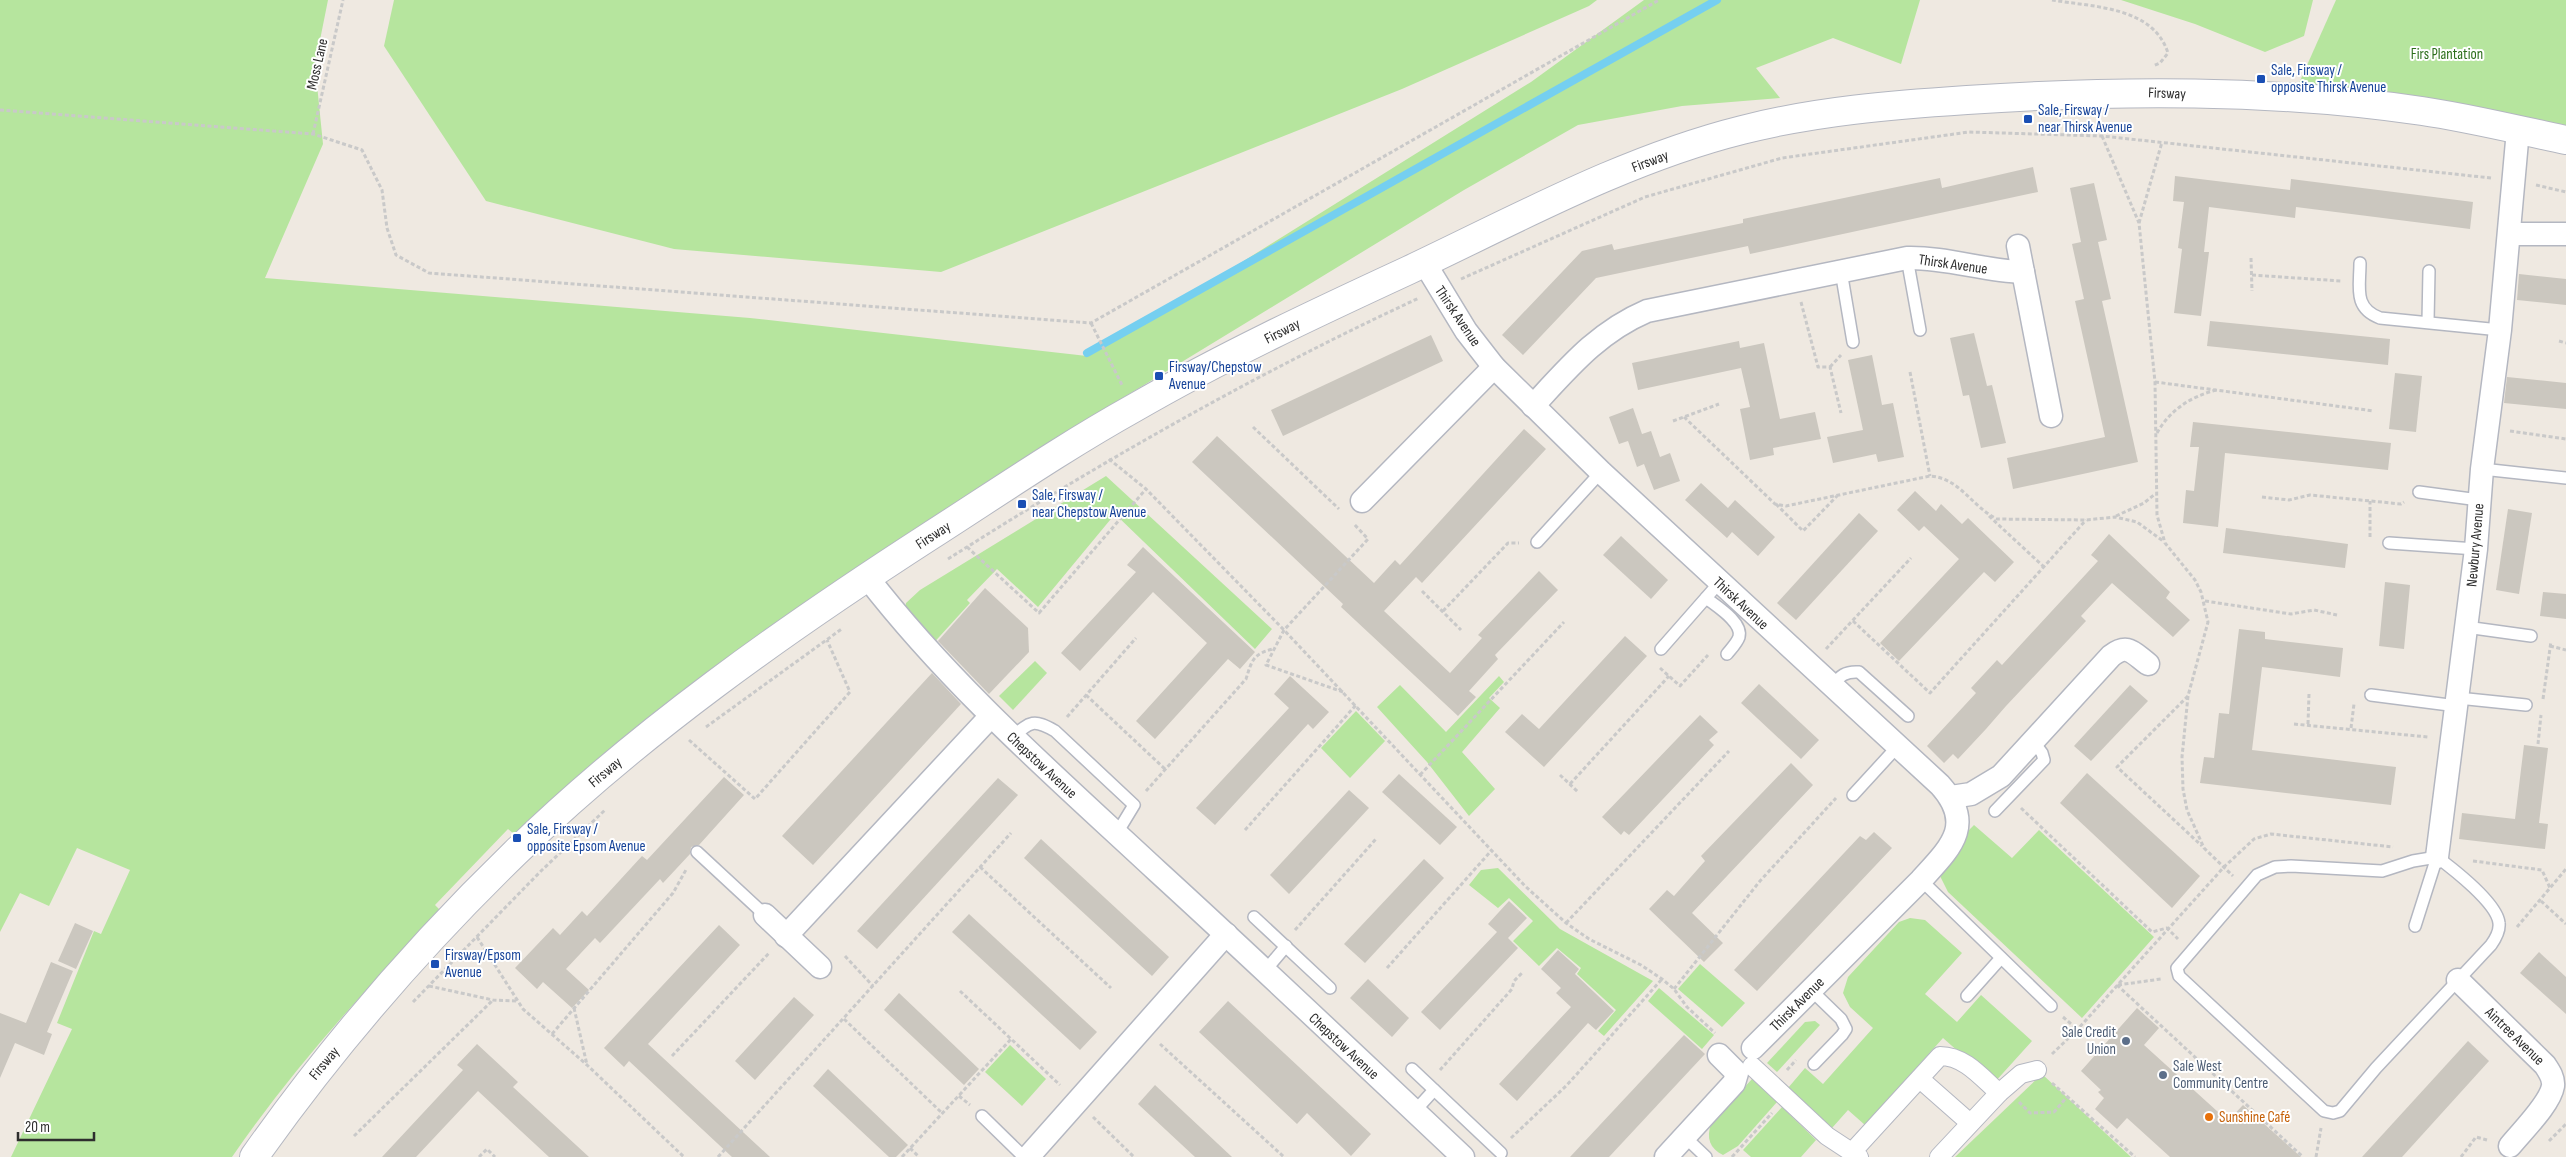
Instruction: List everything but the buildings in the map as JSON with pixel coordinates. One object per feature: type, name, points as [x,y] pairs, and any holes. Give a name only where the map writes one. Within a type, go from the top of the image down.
[{"type":"street","name":"Firsway","points":[[254,1157],[295,1099],[378,998],[460,908],[519,849],[599,777],[672,718],[867,577],[1133,408],[1336,304],[1586,186],[1660,156],[1739,130],[1816,115],[1881,107],[2054,94],[2134,92],[2236,95],[2326,101],[2423,112],[2566,140]]},
{"type":"street","name":"Newbury Avenue","points":[[2437,857],[2476,549],[2482,469],[2510,234],[2518,130]]},
{"type":"street","points":[[2510,234],[2566,234]]},
{"type":"street","points":[[2018,246],[2051,416]]},
{"type":"street","name":"Thirsk Avenue","points":[[1533,406],[1598,338],[1629,319],[1672,304],[1906,258],[1924,258],[2001,271],[2023,272]]},
{"type":"street","name":"Thirsk Avenue","points":[[1424,262],[1466,331],[1494,367],[1601,472],[1713,590],[1810,666],[1951,797],[1958,811],[1955,838],[1921,880],[1810,989],[1752,1057]]},
{"type":"street","points":[[1354,509],[1494,367]]},
{"type":"street","name":"Chepstow Avenue","points":[[867,577],[929,652],[990,717],[1226,934],[1463,1157]]},
{"type":"street","points":[[1951,797],[1972,794],[2001,776],[2111,656],[2120,649],[2129,650],[2148,664]]},
{"type":"street","points":[[786,936],[990,717]]},
{"type":"street","points":[[765,915],[820,967]]},
{"type":"street","points":[[1026,1157],[1226,934]]},
{"type":"street","name":"Aintree Avenue","points":[[2458,980],[2545,1064],[2552,1075],[2553,1085],[2549,1098],[2510,1146]]},
{"type":"street","points":[[1666,1157],[1734,1083],[1737,1073],[1719,1055]]},
{"type":"street","points":[[1752,1057],[1772,1085],[1827,1136],[1856,1154],[1940,1056],[1950,1056],[1963,1062],[2002,1090]]},
{"type":"street","points":[[1939,1157],[2002,1090],[2021,1074],[2037,1070]]},
{"type":"street","points":[[1920,1079],[1970,1123]]},
{"type":"lane","points":[[1906,258],[1920,330]]},
{"type":"lane","points":[[2360,263],[2360,299],[2370,314],[2380,318],[2428,321],[2500,330]]},
{"type":"lane","points":[[1841,271],[1853,342]]},
{"type":"lane","points":[[2428,321],[2429,271]]},
{"type":"lane","points":[[2482,469],[2566,478]]},
{"type":"lane","points":[[1537,542],[1601,472]]},
{"type":"lane","points":[[2419,492],[2479,500]]},
{"type":"lane","points":[[2389,543],[2476,549]]},
{"type":"lane","points":[[1661,649],[1713,590],[1738,629],[1738,640],[1727,654]]},
{"type":"lane","points":[[2466,627],[2531,636]]},
{"type":"lane","points":[[1832,686],[1842,675],[1850,672],[1859,672],[1908,716]]},
{"type":"lane","points":[[2371,695],[2457,702],[2526,704]]},
{"type":"lane","points":[[1013,737],[1025,726],[1034,722],[1042,723],[1055,731],[1134,805],[1116,833]]},
{"type":"lane","points":[[1995,811],[2044,760],[2042,753],[2033,741]]},
{"type":"lane","points":[[1853,795],[1896,747]]},
{"type":"lane","points":[[697,852],[765,915]]},
{"type":"lane","points":[[2437,857],[2489,903],[2497,915],[2499,923],[2498,934],[2491,945],[2376,1068],[2340,1111],[2333,1113],[2324,1111],[2179,976],[2177,968],[2257,875],[2275,867],[2382,871],[2437,857]]},
{"type":"lane","points":[[2415,926],[2437,857]]},
{"type":"lane","points":[[1921,880],[2051,1006]]},
{"type":"lane","points":[[1254,916],[1330,988]]},
{"type":"lane","points":[[1265,971],[1284,945]]},
{"type":"lane","points":[[1967,996],[2001,958]]},
{"type":"lane","points":[[1810,989],[1842,1019],[1846,1029],[1814,1064]]},
{"type":"lane","points":[[1412,1068],[1501,1153]]},
{"type":"lane","points":[[1414,1112],[1431,1087]]},
{"type":"lane","points":[[982,1116],[1026,1157]]},
{"type":"lane","points":[[1685,1137],[1706,1157]]},
{"type":"path","name":"Moss Lane","points":[[313,134],[343,0]]},
{"type":"path","points":[[0,110],[313,134],[362,150],[382,190],[387,228],[396,255],[429,273],[1091,323],[1659,0]]},
{"type":"path","points":[[2052,0],[2126,12],[2149,25],[2164,42],[2168,52],[2160,63],[2147,69],[2134,92]]},
{"type":"path","points":[[942,563],[1110,459],[1227,392],[1350,330],[1645,198],[1782,158],[1969,132],[2102,136],[2515,181],[2566,192]]},
{"type":"path","points":[[2102,136],[2139,223],[2155,382],[2157,515],[2165,543]]},
{"type":"path","points":[[2139,223],[2162,142]]},
{"type":"path","points":[[2251,258],[2252,291]]},
{"type":"path","points":[[2252,276],[2360,282]]},
{"type":"path","points":[[1795,280],[1818,367],[1830,367],[1841,413]]},
{"type":"path","points":[[1091,323],[1133,408]]},
{"type":"path","points":[[2559,342],[2566,343]]},
{"type":"path","points":[[1910,372],[1930,476]]},
{"type":"path","points":[[2155,382],[2374,411]]},
{"type":"path","points":[[2157,434],[2163,422],[2189,400],[2218,389]]},
{"type":"path","points":[[1673,421],[1720,404]]},
{"type":"path","points":[[1684,417],[1803,530],[1837,496]]},
{"type":"path","points":[[1253,427],[1354,509]]},
{"type":"path","points":[[2487,428],[2566,439]]},
{"type":"path","points":[[1110,459],[1146,488],[1356,705],[1490,851],[1525,886],[1566,923],[1589,939],[1641,965],[1662,979],[1674,989],[1687,1007],[1752,1057]]},
{"type":"path","points":[[1775,504],[1786,506],[1930,476],[1940,476],[1953,482],[2044,567]]},
{"type":"path","points":[[966,547],[1039,613],[1146,488]]},
{"type":"path","points":[[2262,497],[2289,500],[2310,495],[2401,504],[2419,492]]},
{"type":"path","points":[[2115,517],[2144,503],[2156,493]]},
{"type":"path","points":[[2370,501],[2370,541],[2389,543]]},
{"type":"path","points":[[1986,514],[2008,520],[2086,520],[2115,517],[2138,522],[2165,543],[2195,580],[2205,601],[2208,622],[2188,696],[2182,757],[2183,789],[2187,810],[2204,848]]},
{"type":"path","points":[[1853,621],[1930,693],[2086,520]]},
{"type":"path","points":[[1344,693],[1266,664],[1284,630],[1368,539],[1352,522]]},
{"type":"path","points":[[1443,611],[1508,543],[1537,542]]},
{"type":"path","points":[[1810,666],[1911,558]]},
{"type":"path","points":[[1422,591],[1461,630]]},
{"type":"path","points":[[2205,601],[2291,614],[2314,610],[2337,615]]},
{"type":"path","points":[[1420,775],[1564,622]]},
{"type":"path","points":[[704,729],[848,625]]},
{"type":"path","points":[[2531,636],[2551,638],[2538,744]]},
{"type":"path","points":[[1055,731],[1136,638]]},
{"type":"path","points":[[688,740],[755,799],[850,692],[827,640]]},
{"type":"path","points":[[2550,646],[2566,650]]},
{"type":"path","points":[[1134,805],[1246,679],[1252,660],[1261,652],[1274,649]]},
{"type":"path","points":[[1661,649],[1653,661],[1680,686],[1709,654],[1719,662],[1727,654]]},
{"type":"path","points":[[1570,784],[1669,676]]},
{"type":"path","points":[[2308,724],[2309,694]]},
{"type":"path","points":[[1086,695],[1166,770]]},
{"type":"path","points":[[2188,696],[2117,767],[2246,888]]},
{"type":"path","points":[[1245,830],[1356,705]]},
{"type":"path","points":[[2294,724],[2452,740]]},
{"type":"path","points":[[681,746],[696,734]]},
{"type":"path","points":[[1566,923],[1729,751]]},
{"type":"path","points":[[1560,775],[1578,792]]},
{"type":"path","points":[[1674,989],[1766,874],[1838,796],[1853,795]]},
{"type":"path","points":[[2010,797],[2152,932],[2167,928],[2191,952]]},
{"type":"path","points":[[409,1006],[541,871],[610,805]]},
{"type":"path","points":[[718,1157],[1011,833]]},
{"type":"path","points":[[1284,945],[1376,839]]},
{"type":"path","points":[[1386,968],[1490,851]]},
{"type":"path","points":[[552,1034],[673,893],[697,852]]},
{"type":"path","points":[[2437,857],[2542,870],[2550,888]]},
{"type":"path","points":[[980,867],[1111,988]]},
{"type":"path","points":[[2498,934],[2518,926],[2566,869]]},
{"type":"path","points":[[2540,901],[2566,924]]},
{"type":"path","points":[[672,1056],[786,936]]},
{"type":"path","points":[[476,938],[523,1009],[587,1065],[684,1157]]},
{"type":"path","points":[[845,956],[873,986]]},
{"type":"path","points":[[1431,1087],[1512,989],[1514,981],[1522,973]]},
{"type":"path","points":[[2179,976],[2117,985],[2303,1157]]},
{"type":"path","points":[[1518,1130],[1567,1085],[1662,979]]},
{"type":"path","points":[[428,986],[493,1000],[518,1001]]},
{"type":"path","points":[[960,991],[1134,1157]]},
{"type":"path","points":[[354,1136],[493,1000]]},
{"type":"path","points":[[574,1008],[587,1065]]},
{"type":"path","points":[[844,1019],[942,1114]]},
{"type":"path","points":[[1143,1028],[1284,1157]]},
{"type":"path","points":[[902,1157],[1011,1039]]},
{"type":"path","points":[[1772,1085],[1802,1054],[1814,1064]]},
{"type":"path","points":[[2037,1070],[2135,1157]]},
{"type":"path","points":[[2002,1090],[2030,1112],[2054,1112],[2067,1097]]},
{"type":"path","points":[[1732,1157],[1786,1097]]},
{"type":"path","points":[[2316,1157],[2324,1111]]},
{"type":"path","points":[[2460,1157],[2476,1137],[2510,1146]]},
{"type":"path","points":[[910,1148],[919,1157]]},
{"type":"path","points":[[479,1157],[487,1149],[495,1157]]},
{"type":"green space","points":[[0,0],[328,0],[315,65],[323,144],[265,278],[750,318],[1087,356],[1157,315],[1531,82],[1644,0],[1920,0],[1901,64],[1833,38],[1756,68],[1780,98],[1682,106],[1578,125],[1464,190],[1121,399],[1124,406],[590,768],[514,834],[508,829],[435,905],[441,911],[385,969],[305,1060],[232,1157],[11,1157],[72,1029],[57,1023],[94,931],[101,934],[130,870],[77,848],[49,906],[20,893],[0,932]]},
{"type":"green space","points":[[394,0],[1597,0],[1589,6],[1402,89],[941,272],[674,249],[486,201],[384,46]]},
{"type":"green space","points":[[2121,0],[2313,0],[2304,36],[2265,52],[2195,24]]},
{"type":"green space","name":"Firs Plantation","points":[[2336,0],[2566,0],[2566,127],[2292,99]]},
{"type":"green space","points":[[1106,476],[1272,629],[1255,649],[1115,514],[1038,607],[997,569],[967,600],[970,603],[930,647],[905,610],[906,603],[920,590]]},
{"type":"green space","points":[[1035,661],[1047,673],[1013,710],[999,696]]},
{"type":"green space","points":[[1499,676],[1504,682],[1489,698],[1500,708],[1462,752],[1495,789],[1469,816],[1427,762],[1377,707],[1400,685],[1446,732]]},
{"type":"green space","points":[[1356,711],[1385,741],[1350,778],[1321,748]]},
{"type":"green space","points":[[1974,825],[2012,858],[2039,830],[2154,937],[2082,1018],[1948,892],[1940,876],[1960,839]]},
{"type":"green space","points":[[1498,868],[1560,929],[1653,981],[1604,1036],[1598,1031],[1616,1010],[1577,974],[1581,968],[1557,948],[1539,966],[1513,941],[1533,921],[1509,898],[1498,908],[1469,885],[1481,870]]},
{"type":"green space","points":[[1910,918],[1925,920],[1962,953],[1925,994],[1957,1022],[1981,995],[2032,1041],[1994,1083],[1943,1038],[1865,1125],[1848,1110],[1832,1128],[1788,1088],[1805,1068],[1823,1084],[1873,1028],[1850,1007],[1843,993],[1848,977],[1899,922]]},
{"type":"green space","points":[[1700,964],[1745,1003],[1722,1027],[1678,989]]},
{"type":"green space","points":[[1659,988],[1714,1035],[1702,1049],[1648,1001]]},
{"type":"green space","points":[[1815,1021],[1820,1025],[1777,1072],[1767,1063],[1805,1022]]},
{"type":"green space","points":[[1010,1045],[1046,1079],[1022,1106],[985,1072]]},
{"type":"green space","points":[[2042,1074],[2131,1157],[1955,1157]]},
{"type":"green space","points":[[1752,1079],[1777,1102],[1738,1146],[1723,1155],[1715,1150],[1710,1142],[1711,1124]]},
{"type":"green space","points":[[1782,1107],[1816,1140],[1801,1157],[1751,1157],[1743,1150]]},
{"type":"waterway","points":[[1087,353],[1717,0]]},
{"type":"place","name":"Sale, Firsway / opposite Thirsk Avenue","points":[[2261,79]]},
{"type":"place","name":"Sale, Firsway / near Thirsk Avenue","points":[[2028,119]]},
{"type":"place","name":"Firsway/Chepstow Avenue","points":[[1159,376]]},
{"type":"place","name":"Sale, Firsway / near Chepstow Avenue","points":[[1022,504]]},
{"type":"place","name":"Sale, Firsway / opposite Epsom Avenue","points":[[517,838]]},
{"type":"place","name":"Firsway/Epsom Avenue","points":[[435,964]]},
{"type":"place","name":"Sale Credit Union","points":[[2126,1041]]},
{"type":"place","name":"Sale West Community Centre","points":[[2163,1075]]},
{"type":"place","name":"Sunshine Café","points":[[2209,1117]]}]
